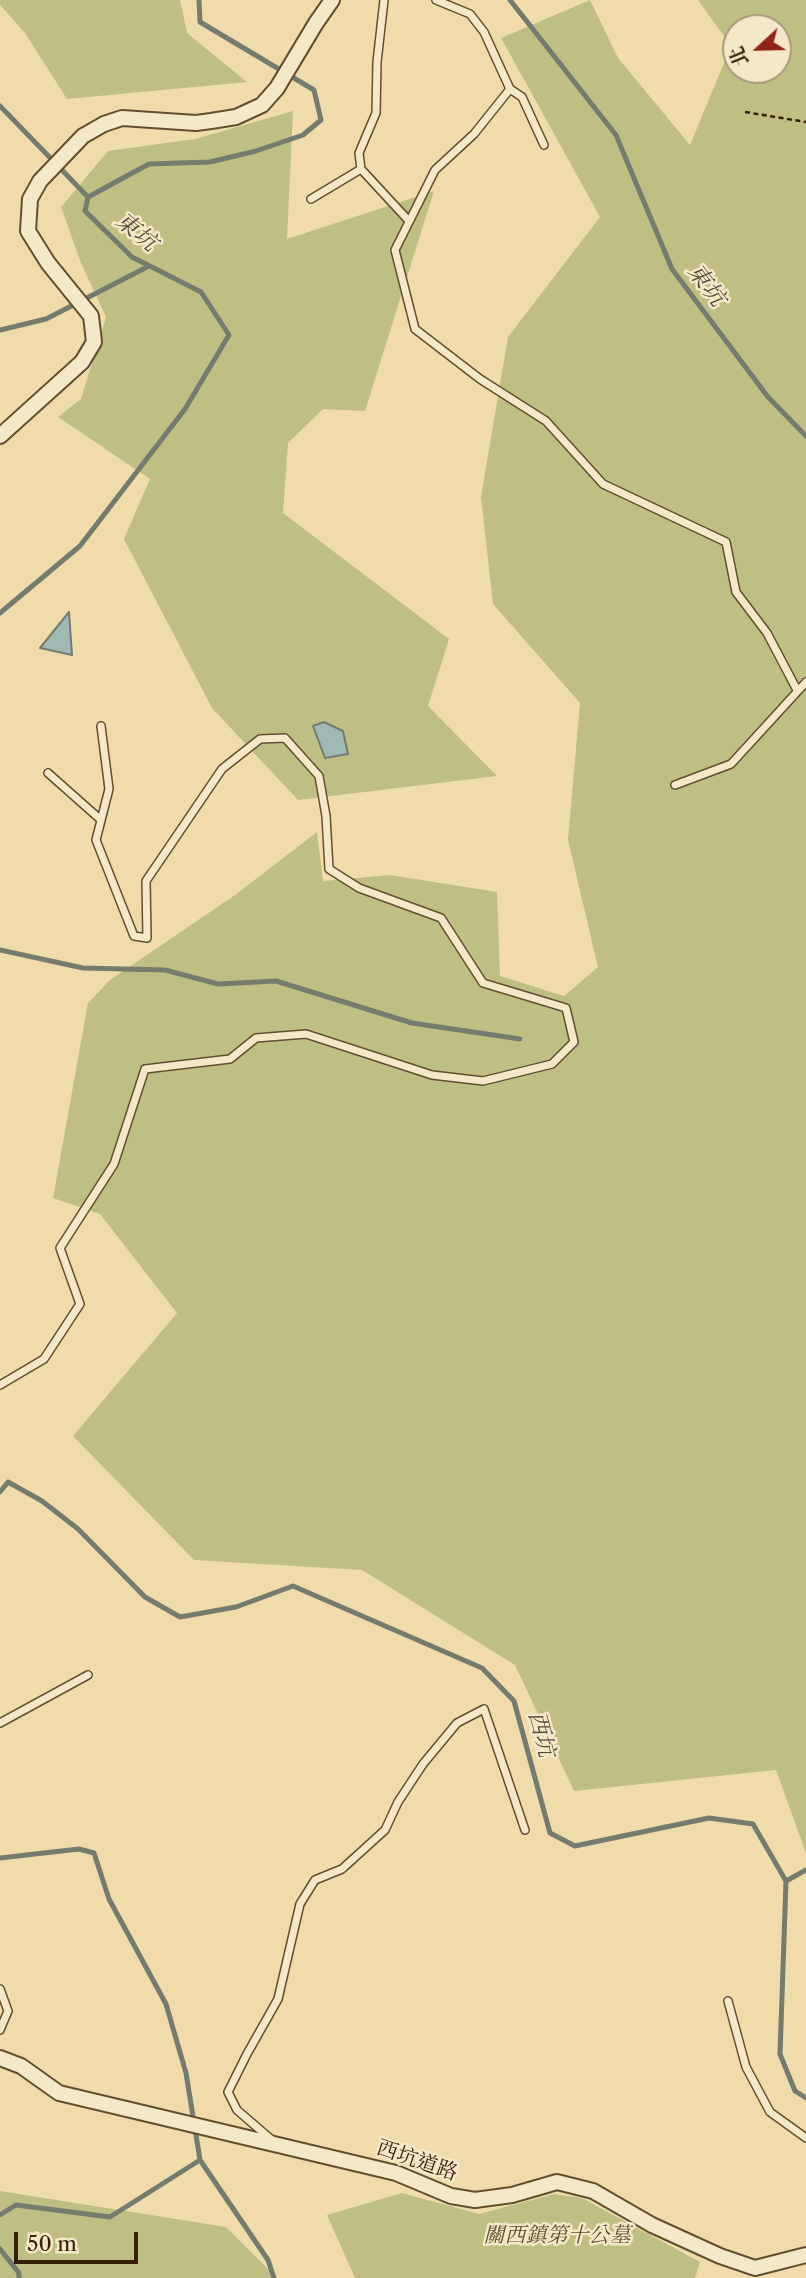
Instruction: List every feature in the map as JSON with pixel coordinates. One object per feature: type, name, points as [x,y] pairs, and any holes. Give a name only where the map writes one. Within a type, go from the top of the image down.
[{"type":"street","points":[[0,436],[66,377],[89,353],[94,342],[91,316],[37,247],[28,231],[30,199],[55,163],[83,136],[122,118],[196,123],[236,117],[262,105],[280,83],[332,0]]},
{"type":"street","name":"西坑道路","points":[[0,2059],[21,2066],[59,2092],[396,2173],[451,2196],[475,2200],[512,2195],[557,2182],[593,2191],[652,2225],[720,2256],[755,2268],[806,2255]]},
{"type":"lane","points":[[384,0],[377,62],[376,113],[359,153],[361,169],[409,221]]},
{"type":"lane","points":[[436,0],[470,14],[484,32],[510,89],[522,97],[544,145]]},
{"type":"lane","points":[[510,89],[474,134],[435,170],[395,250],[415,329],[480,379],[546,421],[603,484],[726,542],[736,592],[767,633],[797,690]]},
{"type":"lane","points":[[311,199],[361,169]]},
{"type":"lane","points":[[675,785],[731,764],[806,682]]},
{"type":"lane","points":[[0,1385],[44,1360],[80,1304],[60,1248],[114,1164],[145,1069],[230,1059],[256,1038],[306,1034],[432,1075],[483,1081],[552,1064],[574,1042],[566,1008],[483,983],[441,918],[359,888],[329,869],[326,816],[319,776],[285,738],[260,739],[222,769],[146,881],[147,939],[134,936],[96,840],[109,789],[101,726]]},
{"type":"lane","points":[[48,773],[101,820]]},
{"type":"lane","points":[[0,1723],[88,1675]]},
{"type":"lane","points":[[279,2146],[237,2110],[228,2092],[278,1999],[300,1904],[315,1880],[342,1869],[385,1830],[398,1802],[423,1764],[457,1723],[484,1709],[524,1830]]},
{"type":"lane","points":[[0,1989],[8,2011],[0,2031]]},
{"type":"lane","points":[[728,2001],[746,2067],[770,2112],[806,2138]]},
{"type":"path","points":[[745,112],[806,122]]},
{"type":"green space","points":[[0,0],[180,0],[187,33],[247,82],[67,99],[25,33],[0,5]]},
{"type":"green space","points":[[590,0],[618,58],[690,145],[722,68],[722,84],[792,84],[792,14],[722,14],[722,33],[698,0],[806,0],[806,1853],[776,1770],[574,1791],[515,1665],[362,1570],[194,1560],[73,1436],[177,1313],[100,1214],[53,1198],[88,1003],[110,980],[235,895],[317,832],[323,881],[390,875],[497,892],[500,976],[564,996],[598,967],[568,840],[580,703],[493,604],[481,497],[508,337],[600,217],[501,38]]},
{"type":"green space","points":[[293,111],[287,239],[434,191],[365,411],[323,409],[288,443],[283,513],[449,639],[428,706],[497,776],[298,800],[212,708],[124,539],[150,479],[58,417],[81,399],[106,317],[81,263],[61,207],[108,151],[195,139]]},
{"type":"green space","points":[[0,2191],[226,2227],[277,2278],[0,2278]]},
{"type":"green space","name":"關西鎮第十公墓","points":[[402,2193],[479,2214],[554,2194],[582,2198],[700,2262],[695,2278],[355,2278],[327,2215]]},
{"type":"water","points":[[69,612],[72,655],[40,648]]},
{"type":"water","points":[[324,722],[343,731],[348,754],[325,758],[313,726]]},
{"type":"waterway","name":"東坑","points":[[0,613],[80,546],[185,409],[229,335],[201,292],[132,257],[85,211],[88,197],[149,164],[210,162],[256,151],[303,135],[321,120],[314,90],[200,22],[199,0]]},
{"type":"waterway","name":"東坑","points":[[510,0],[616,135],[672,269],[768,397],[806,436]]},
{"type":"waterway","points":[[0,106],[88,197]]},
{"type":"waterway","points":[[0,330],[46,319],[149,266]]},
{"type":"waterway","points":[[0,950],[83,968],[165,970],[218,984],[276,981],[412,1023],[520,1039]]},
{"type":"waterway","name":"西坑","points":[[0,1492],[8,1482],[42,1501],[78,1529],[145,1597],[180,1617],[236,1607],[293,1586],[482,1668],[514,1701],[550,1833],[575,1846],[709,1818],[753,1824],[786,1881],[780,2054],[795,2091],[806,2098]]},
{"type":"waterway","points":[[0,1858],[79,1849],[94,1853],[109,1899],[166,2004],[186,2073],[200,2160],[268,2260],[274,2278]]},
{"type":"waterway","points":[[786,1881],[806,1870]]},
{"type":"waterway","points":[[0,2215],[16,2205],[110,2217],[200,2160]]},
{"type":"waterway","points":[[0,2249],[19,2273],[19,2278]]}]
